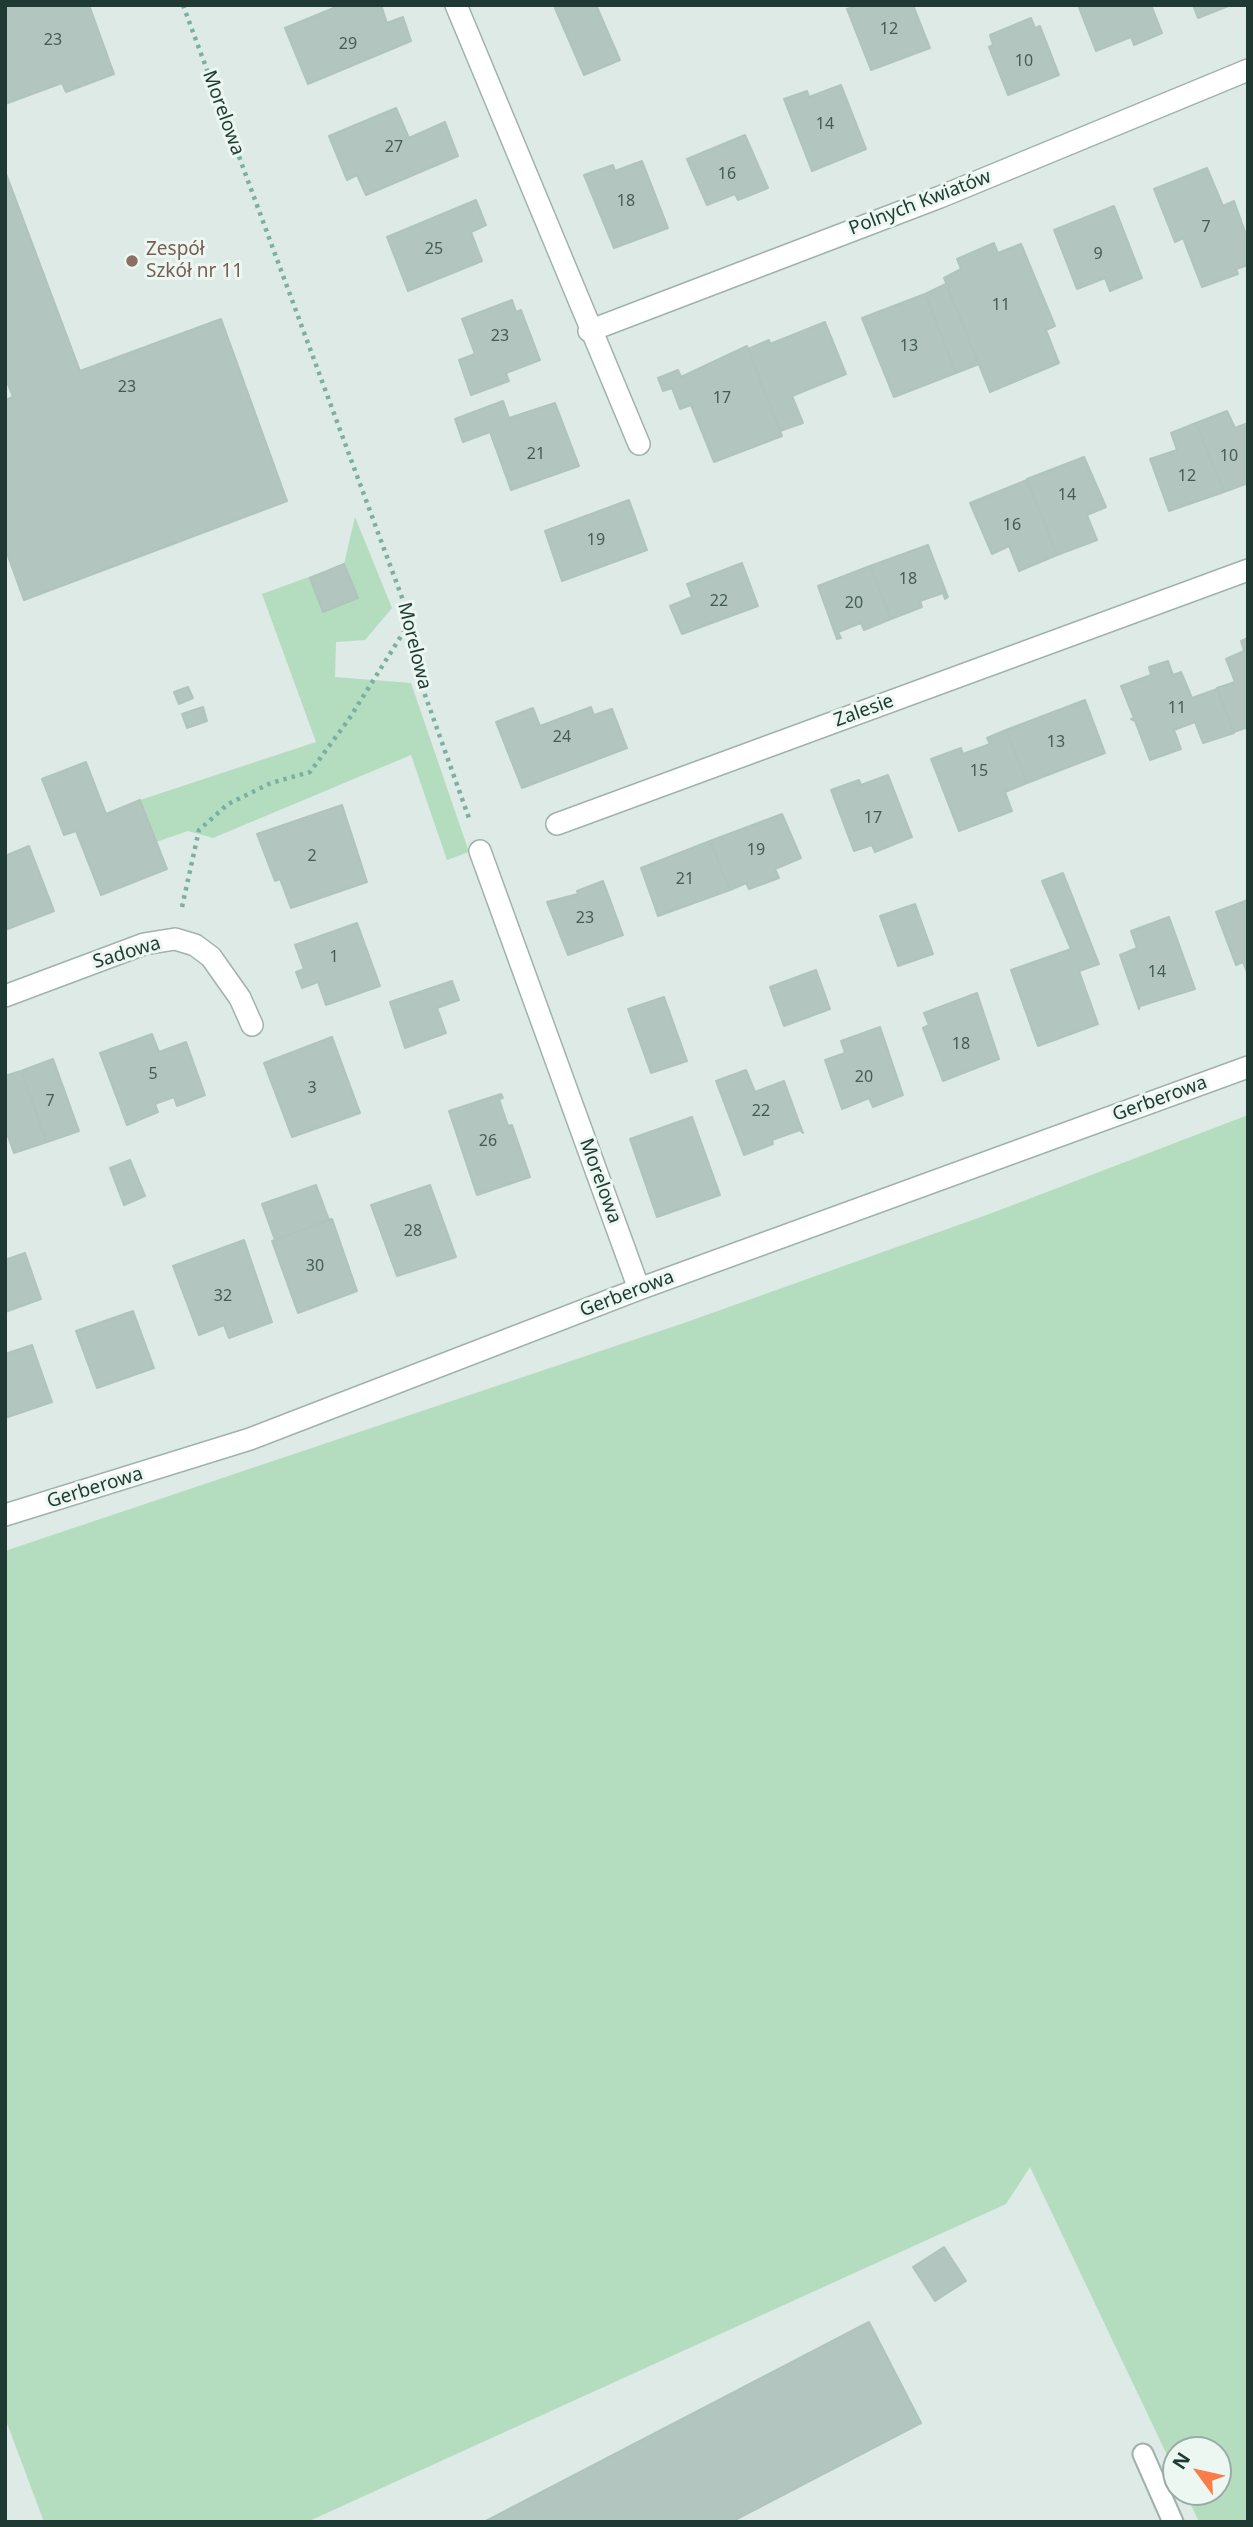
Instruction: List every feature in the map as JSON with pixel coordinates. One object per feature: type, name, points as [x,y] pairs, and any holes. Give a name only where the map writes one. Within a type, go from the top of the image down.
[{"type":"street","points":[[456,5],[589,331],[639,444]]},
{"type":"street","name":"Polnych Kwiatów","points":[[589,331],[940,197],[1248,70]]},
{"type":"street","name":"Zalesie","points":[[557,824],[1248,570]]},
{"type":"street","name":"Morelowa","points":[[480,851],[639,1289]]},
{"type":"street","name":"Sadowa","points":[[5,996],[144,944],[175,939],[195,945],[211,957],[240,998],[253,1025]]},
{"type":"street","name":"Gerberowa","points":[[5,1515],[250,1439],[639,1289],[1248,1067]]},
{"type":"lane","points":[[1143,2454],[1173,2522]]},
{"type":"path","name":"Morelowa","points":[[183,5],[404,603],[420,681],[480,851]]},
{"type":"path","points":[[175,939],[199,830],[228,804],[271,783],[310,772],[349,719],[409,624]]},
{"type":"green space","points":[[355,517],[392,608],[365,640],[336,642],[335,677],[411,683],[469,852],[447,860],[411,755],[213,838],[188,831],[156,842],[140,800],[316,742],[262,594],[344,564]]},
{"type":"green space","points":[[1248,1115],[1248,2522],[1199,2522],[1192,2506],[1232,2506],[1232,2436],[1162,2436],[1162,2445],[1030,2167],[1006,2204],[307,2522],[44,2522],[5,2418],[5,1551],[684,1323],[992,1213]]},
{"type":"building","points":[[5,5],[89,5],[114,74],[66,92],[62,83],[5,104]]},
{"type":"building","points":[[341,5],[381,5],[387,23],[403,17],[411,41],[308,84],[285,28]]},
{"type":"building","points":[[561,5],[596,5],[620,60],[584,75],[555,8]]},
{"type":"building","points":[[859,5],[913,5],[930,48],[871,70],[847,9]]},
{"type":"building","points":[[1078,5],[1151,5],[1162,33],[1134,45],[1131,37],[1096,51]]},
{"type":"building","points":[[1193,5],[1231,5],[1198,18]]},
{"type":"building","points":[[1031,18],[1035,28],[1040,26],[1059,75],[1008,95],[989,47],[993,45],[990,35]]},
{"type":"building","points":[[841,85],[866,149],[812,171],[784,99],[807,91],[809,97]]},
{"type":"building","points":[[396,108],[409,138],[445,122],[458,156],[366,195],[357,175],[347,180],[329,136]]},
{"type":"building","points":[[745,135],[768,188],[738,200],[735,194],[707,205],[687,159]]},
{"type":"building","points":[[642,161],[668,228],[614,248],[584,175],[613,165],[615,171]]},
{"type":"building","points":[[1207,168],[1223,206],[1234,201],[1248,240],[1248,265],[1236,269],[1238,274],[1202,287],[1183,238],[1175,242],[1154,189]]},
{"type":"building","points":[[5,171],[80,371],[221,319],[287,501],[24,600],[5,548],[5,400],[13,397],[5,377]]},
{"type":"building","points":[[476,200],[486,225],[471,232],[482,261],[408,291],[387,237]]},
{"type":"building","points":[[1114,206],[1142,278],[1110,291],[1105,278],[1077,289],[1054,230]]},
{"type":"building","points":[[994,243],[998,253],[1021,244],[1055,326],[1046,330],[1059,363],[990,392],[944,278],[961,269],[957,259]]},
{"type":"building","points":[[946,284],[979,364],[956,373],[925,294]]},
{"type":"building","points":[[925,294],[956,373],[894,397],[862,318]]},
{"type":"building","points":[[512,300],[516,312],[521,310],[540,360],[506,373],[509,381],[471,395],[459,360],[475,354],[462,319]]},
{"type":"building","points":[[825,322],[846,374],[792,396],[803,423],[780,431],[748,349],[769,340],[770,344]]},
{"type":"building","points":[[747,346],[782,436],[714,462],[691,405],[680,409],[672,388],[663,391],[658,378],[678,370],[681,377]]},
{"type":"building","points":[[503,401],[509,418],[555,403],[579,466],[511,490],[490,432],[463,442],[455,419]]},
{"type":"building","points":[[1227,411],[1235,428],[1248,423],[1248,483],[1224,492],[1196,423]]},
{"type":"building","points":[[1196,423],[1224,492],[1169,511],[1150,459],[1177,450],[1171,433]]},
{"type":"building","points":[[1084,457],[1106,507],[1087,515],[1097,540],[1057,555],[1027,479]]},
{"type":"building","points":[[1027,480],[1057,555],[1019,571],[1009,546],[992,554],[970,503]]},
{"type":"building","points":[[629,500],[647,550],[562,581],[545,531]]},
{"type":"building","points":[[928,545],[948,597],[945,599],[943,593],[920,601],[922,607],[891,619],[870,566]]},
{"type":"building","points":[[742,563],[758,606],[682,634],[670,606],[692,597],[687,584]]},
{"type":"building","points":[[344,564],[358,598],[323,612],[310,578]]},
{"type":"building","points":[[870,566],[891,619],[864,630],[861,623],[838,632],[841,638],[837,639],[818,586]]},
{"type":"building","points":[[1248,638],[1248,727],[1234,732],[1217,688],[1235,682],[1226,659],[1244,651],[1241,641]]},
{"type":"building","points":[[1168,661],[1173,675],[1181,672],[1192,698],[1217,689],[1234,733],[1203,743],[1195,722],[1174,730],[1181,749],[1150,760],[1135,721],[1131,719],[1134,718],[1121,686],[1151,675],[1149,667]]},
{"type":"building","points":[[188,687],[193,698],[179,704],[174,692]]},
{"type":"building","points":[[1085,700],[1105,753],[1027,783],[1006,730]]},
{"type":"building","points":[[203,707],[207,721],[187,728],[182,714]]},
{"type":"building","points":[[591,707],[594,715],[612,709],[627,748],[522,788],[496,722],[533,708],[540,726]]},
{"type":"building","points":[[1006,730],[1027,783],[1005,792],[1012,811],[959,831],[931,759],[961,748],[963,754],[990,744],[987,738]]},
{"type":"building","points":[[86,762],[106,814],[140,800],[167,869],[101,895],[76,831],[64,835],[42,779]]},
{"type":"building","points":[[888,775],[912,837],[875,852],[872,845],[854,851],[831,790],[859,780],[861,785]]},
{"type":"building","points":[[342,805],[367,882],[291,908],[280,879],[275,881],[257,834]]},
{"type":"building","points":[[782,814],[801,858],[775,869],[779,878],[749,889],[746,883],[730,890],[710,841]]},
{"type":"building","points":[[710,841],[730,890],[658,916],[641,868]]},
{"type":"building","points":[[29,846],[54,911],[5,930],[5,856]]},
{"type":"building","points":[[1063,873],[1099,964],[1079,971],[1098,1024],[1038,1046],[1011,970],[1071,949],[1042,881]]},
{"type":"building","points":[[603,881],[623,935],[568,955],[547,902],[578,894],[577,891]]},
{"type":"building","points":[[1248,900],[1248,974],[1243,962],[1236,965],[1216,912]]},
{"type":"building","points":[[915,904],[933,954],[898,966],[880,916]]},
{"type":"building","points":[[1169,917],[1195,989],[1140,1006],[1139,1009],[1120,955],[1137,948],[1131,931]]},
{"type":"building","points":[[357,923],[380,986],[326,1005],[318,982],[302,988],[296,972],[304,969],[295,945]]},
{"type":"building","points":[[816,970],[830,1009],[784,1026],[770,987]]},
{"type":"building","points":[[452,981],[459,1000],[437,1008],[446,1033],[405,1048],[390,1002]]},
{"type":"building","points":[[977,993],[999,1059],[943,1081],[923,1028],[929,1025],[924,1013]]},
{"type":"building","points":[[664,997],[687,1061],[651,1073],[628,1009]]},
{"type":"building","points":[[880,1027],[903,1095],[873,1107],[869,1098],[842,1109],[825,1060],[845,1053],[841,1041]]},
{"type":"building","points":[[152,1034],[159,1052],[186,1042],[205,1095],[177,1106],[174,1097],[155,1104],[158,1112],[127,1125],[100,1053]]},
{"type":"building","points":[[332,1037],[360,1113],[292,1137],[264,1063]]},
{"type":"building","points":[[53,1059],[79,1131],[47,1142],[21,1071]]},
{"type":"building","points":[[746,1070],[755,1092],[784,1081],[803,1133],[800,1130],[772,1140],[773,1144],[744,1155],[716,1081]]},
{"type":"building","points":[[21,1071],[47,1142],[14,1153],[5,1128],[5,1076]]},
{"type":"building","points":[[501,1094],[503,1098],[499,1099],[508,1126],[512,1125],[530,1177],[477,1195],[449,1111]]},
{"type":"building","points":[[692,1117],[720,1195],[657,1217],[630,1139]]},
{"type":"building","points":[[130,1160],[145,1196],[124,1205],[110,1168]]},
{"type":"building","points":[[316,1185],[329,1220],[275,1240],[262,1204]]},
{"type":"building","points":[[430,1185],[456,1257],[397,1276],[371,1205]]},
{"type":"building","points":[[332,1219],[357,1291],[298,1313],[272,1241]]},
{"type":"building","points":[[244,1240],[272,1322],[229,1338],[224,1325],[199,1335],[173,1266]]},
{"type":"building","points":[[25,1253],[41,1299],[5,1312],[5,1260]]},
{"type":"building","points":[[133,1311],[154,1368],[97,1388],[76,1331]]},
{"type":"building","points":[[32,1345],[52,1402],[5,1418],[5,1354]]},
{"type":"building","points":[[944,2247],[966,2281],[935,2301],[913,2267]]},
{"type":"building","points":[[869,2322],[921,2423],[731,2522],[484,2522]]},
{"type":"place","name":"Zespół Szkół nr 11","points":[[132,261]]}]
